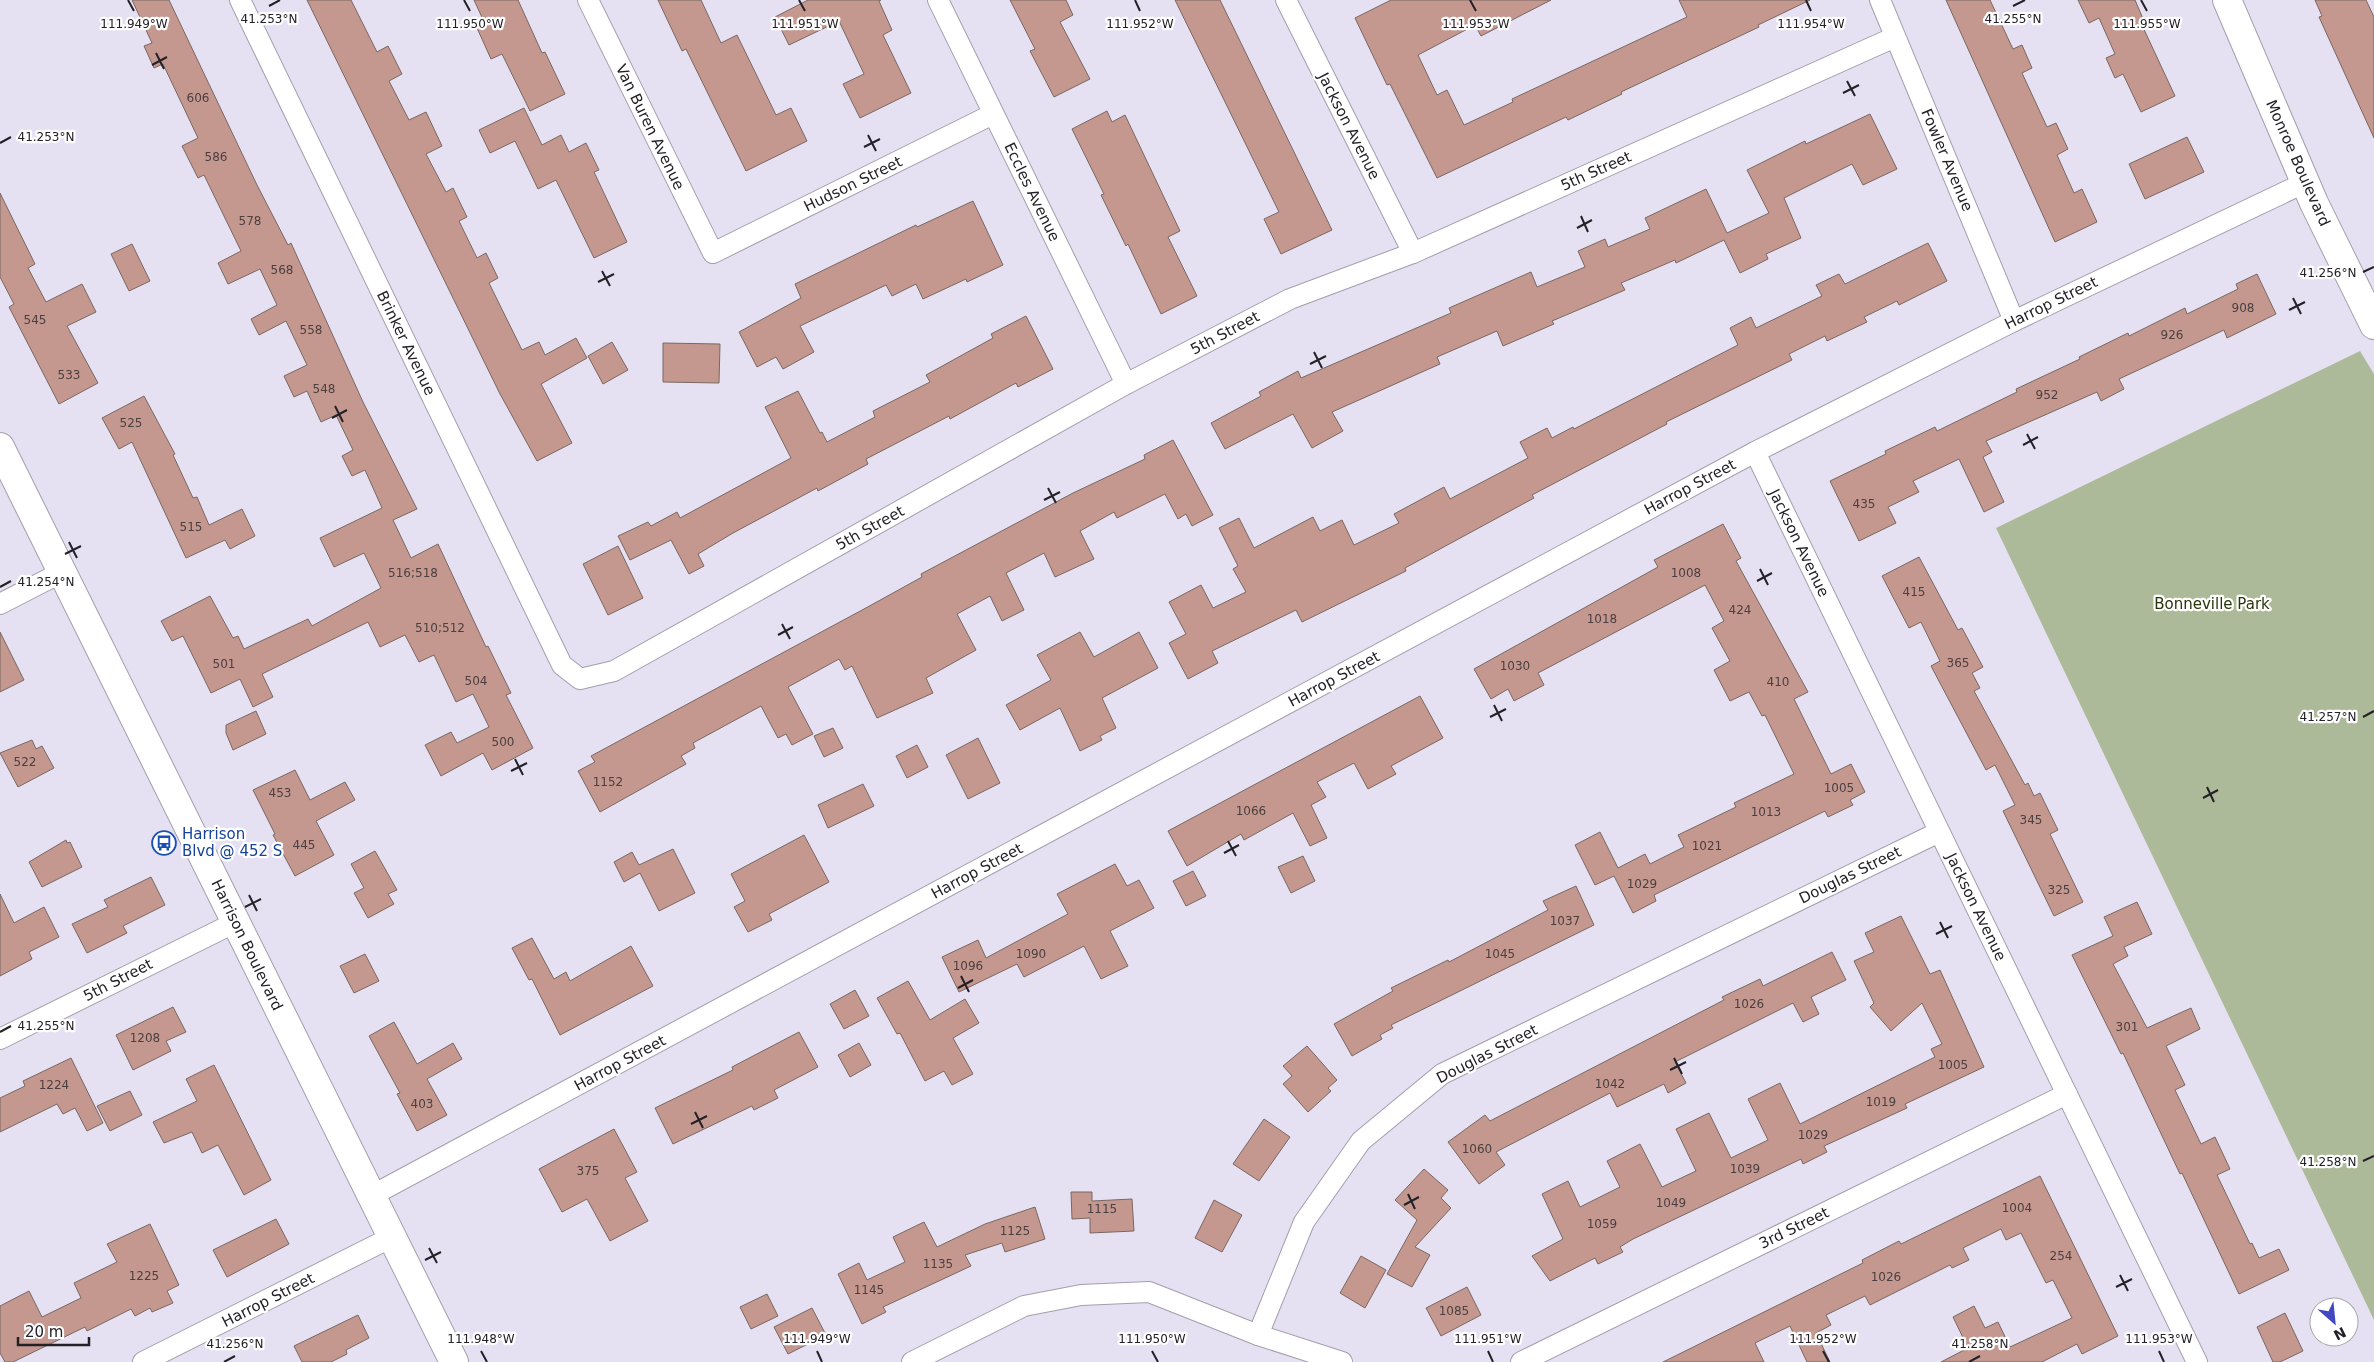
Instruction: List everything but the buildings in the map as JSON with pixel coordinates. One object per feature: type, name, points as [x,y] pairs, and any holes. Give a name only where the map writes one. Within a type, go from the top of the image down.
[{"type":"main road","name":"Monroe Boulevard","points":[[2227,0],[2306,182],[2374,325]]},
{"type":"main road","name":"Harrison Boulevard","points":[[0,448],[454,1362]]},
{"type":"street","name":"Brinker Avenue","points":[[240,0],[562,665],[580,679]]},
{"type":"street","name":"Van Buren Avenue","points":[[588,0],[713,253]]},
{"type":"street","name":"Eccles Avenue","points":[[938,0],[1126,384]]},
{"type":"street","name":"Jackson Avenue","points":[[1286,0],[1412,253]]},
{"type":"street","name":"Fowler Avenue","points":[[1880,0],[2014,321]]},
{"type":"street","name":"5th Street","points":[[580,679],[614,671],[1126,384],[1290,299],[1412,253],[1895,37]]},
{"type":"street","name":"Hudson Street","points":[[713,253],[993,114]]},
{"type":"street","name":"Harrop Street","points":[[371,1196],[1755,452],[2014,321],[2306,182]]},
{"type":"street","name":"Jackson Avenue","points":[[1755,452],[2067,1094],[2193,1361]]},
{"type":"street","points":[[0,604],[62,572]]},
{"type":"street","name":"Douglas Street","points":[[1258,1335],[1304,1222],[1361,1141],[1442,1074],[1940,832]]},
{"type":"street","name":"5th Street","points":[[0,1039],[236,922]]},
{"type":"street","name":"3rd Street","points":[[1521,1362],[2067,1094]]},
{"type":"street","name":"Harrop Street","points":[[143,1362],[392,1237]]},
{"type":"street","points":[[912,1362],[1024,1306],[1081,1296],[1148,1292],[1258,1335],[1342,1362]]},
{"type":"green space","name":"Bonneville Park","points":[[2360,351],[2374,374],[2374,1320],[1996,528]]},
{"type":"place","name":"Harrison Blvd @ 452 S","points":[[164,843]]}]
